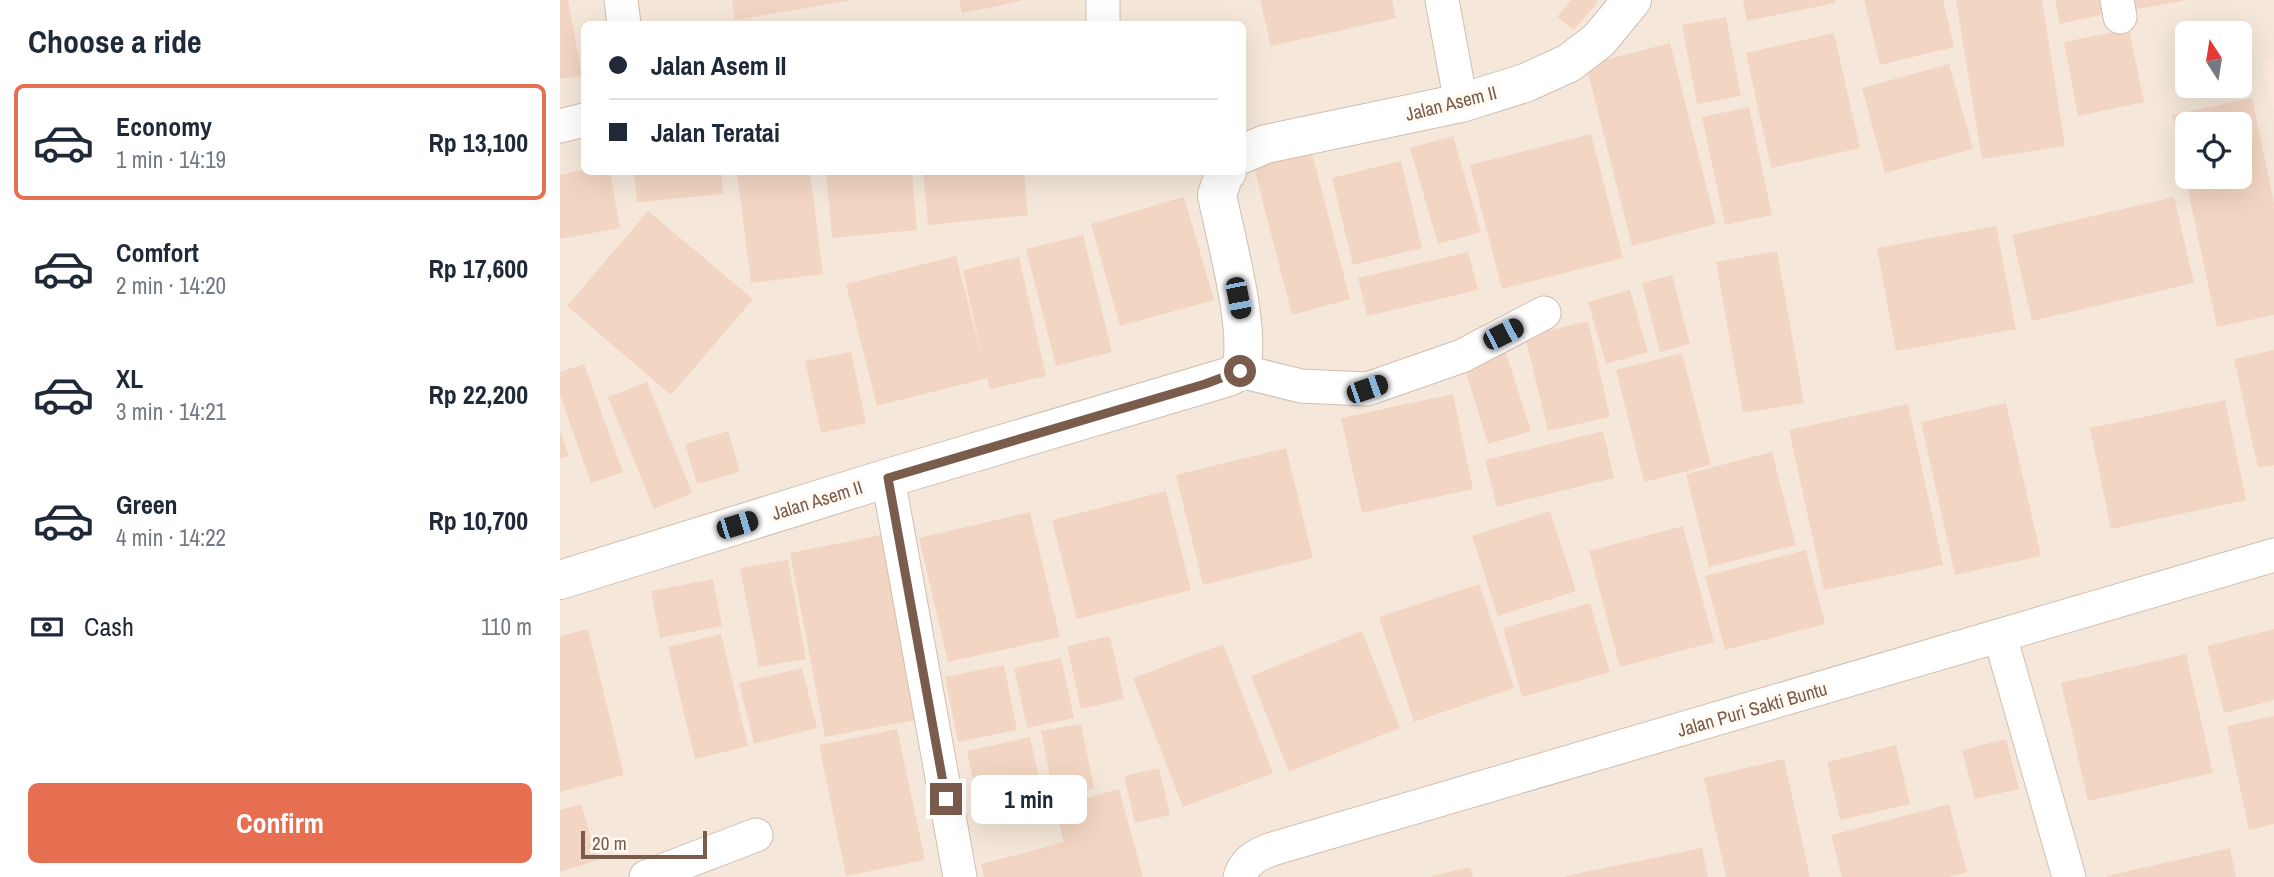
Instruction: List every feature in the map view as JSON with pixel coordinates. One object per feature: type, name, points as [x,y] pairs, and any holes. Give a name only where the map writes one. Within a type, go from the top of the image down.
[{"type":"street","points":[[621,0],[624,21]]},
{"type":"street","points":[[1103,0],[1103,21]]},
{"type":"street","points":[[1442,0],[1461,103]]},
{"type":"street","name":"Jalan Asem II","points":[[1246,152],[1266,144],[1461,103],[1525,83],[1569,63],[1600,40],[1633,0]]},
{"type":"street","points":[[560,126],[581,121]]},
{"type":"street","points":[[1226,175],[1217,195],[1244,335],[1240,371],[1301,386],[1367,389],[1462,356],[1544,313]]},
{"type":"street","name":"Jalan Asem II","points":[[560,580],[888,478],[1205,384],[1240,371]]},
{"type":"street","points":[[888,478],[960,877]]},
{"type":"street","name":"Jalan Puri Sakti Buntu","points":[[1240,877],[1252,858],[1269,850],[2274,555]]},
{"type":"street","points":[[2000,636],[2069,877]]},
{"type":"street","points":[[646,877],[757,835]]},
{"type":"shaded area","points":[[560,0],[2274,0],[2274,877],[560,877]]},
{"type":"shaded area","points":[[2274,57],[2274,111],[2262,60]]},
{"type":"building","points":[[560,0],[568,0],[581,76],[560,79]]},
{"type":"building","points":[[732,0],[848,0],[848,1],[735,20]]},
{"type":"building","points":[[959,0],[1022,0],[1022,1],[962,13]]},
{"type":"building","points":[[1260,0],[1392,0],[1396,18],[1271,46]]},
{"type":"building","points":[[1571,0],[1598,2],[1574,30],[1557,17]]},
{"type":"building","points":[[1743,0],[1835,0],[1835,3],[1747,21]]},
{"type":"building","points":[[1864,0],[1943,0],[1954,47],[1880,65]]},
{"type":"building","points":[[1956,0],[2042,0],[2065,146],[1982,159]]},
{"type":"building","points":[[2055,0],[2112,0],[2114,12],[2060,24]]},
{"type":"building","points":[[2124,0],[2183,0],[2183,1],[2126,11]]},
{"type":"building","points":[[1726,17],[1741,96],[1697,104],[1682,25]]},
{"type":"building","points":[[2129,29],[2144,102],[2078,116],[2064,42]]},
{"type":"building","points":[[1834,33],[1860,148],[1771,168],[1746,53]]},
{"type":"building","points":[[1670,43],[1716,224],[1632,246],[1586,65]]},
{"type":"building","points":[[1949,64],[1973,149],[1885,173],[1862,88]]},
{"type":"building","points":[[2252,98],[2274,202],[2274,315],[2217,327],[2188,189],[2252,189],[2252,112],[2186,112]]},
{"type":"building","points":[[1749,107],[1772,215],[1725,225],[1702,117]]},
{"type":"building","points":[[1591,134],[1623,258],[1502,289],[1470,165]]},
{"type":"building","points":[[1453,136],[1481,232],[1438,244],[1410,148]]},
{"type":"building","points":[[1311,149],[1350,299],[1292,315],[1253,164]]},
{"type":"building","points":[[1401,161],[1422,248],[1353,265],[1332,178]]},
{"type":"building","points":[[581,171],[581,175],[611,175],[620,228],[560,239],[560,175]]},
{"type":"building","points":[[634,175],[721,175],[723,194],[637,202]]},
{"type":"building","points":[[737,175],[810,175],[823,274],[751,283]]},
{"type":"building","points":[[826,175],[912,175],[917,230],[832,238]]},
{"type":"building","points":[[923,175],[1024,175],[1028,215],[928,225]]},
{"type":"building","points":[[1184,197],[1214,300],[1120,326],[1091,224]]},
{"type":"building","points":[[2174,197],[2194,283],[2032,321],[2012,235]]},
{"type":"building","points":[[648,211],[753,299],[671,395],[567,306]]},
{"type":"building","points":[[1996,226],[2016,329],[1896,351],[1877,248]]},
{"type":"building","points":[[1083,235],[1112,352],[1056,366],[1026,249]]},
{"type":"building","points":[[1777,251],[1804,403],[1743,413],[1716,262]]},
{"type":"building","points":[[1468,252],[1478,290],[1367,316],[1358,278]]},
{"type":"building","points":[[956,256],[983,361],[963,270],[1019,257],[1046,376],[990,389],[987,378],[877,406],[846,284]]},
{"type":"building","points":[[1672,275],[1690,344],[1660,352],[1642,283]]},
{"type":"building","points":[[1630,290],[1648,352],[1606,364],[1588,302]]},
{"type":"building","points":[[1588,321],[1610,417],[1548,431],[1525,336]]},
{"type":"building","points":[[1505,350],[1531,431],[1488,444],[1463,363]]},
{"type":"building","points":[[2274,350],[2274,465],[2258,468],[2234,359]]},
{"type":"building","points":[[851,352],[866,423],[821,433],[805,361]]},
{"type":"building","points":[[1682,353],[1711,465],[1644,482],[1616,370]]},
{"type":"building","points":[[584,364],[623,472],[591,483],[560,395],[560,372]]},
{"type":"building","points":[[647,382],[692,493],[654,509],[608,397]]},
{"type":"building","points":[[1453,394],[1473,489],[1362,513],[1341,418]]},
{"type":"building","points":[[2225,400],[2246,500],[2111,529],[2090,428]]},
{"type":"building","points":[[2006,403],[2041,556],[1955,575],[1921,422]]},
{"type":"building","points":[[1908,404],[1943,565],[1824,590],[1789,430]]},
{"type":"building","points":[[560,431],[569,456],[560,458]]},
{"type":"building","points":[[728,431],[740,472],[697,484],[685,444]]},
{"type":"building","points":[[1603,431],[1614,478],[1497,507],[1485,460]]},
{"type":"building","points":[[1286,448],[1313,558],[1203,585],[1176,475]]},
{"type":"building","points":[[1772,452],[1796,545],[1709,567],[1686,474]]},
{"type":"building","points":[[1166,491],[1191,590],[1077,619],[1052,520]]},
{"type":"building","points":[[1550,511],[1576,591],[1498,616],[1472,536]]},
{"type":"building","points":[[1030,512],[1060,637],[948,662],[919,538]]},
{"type":"building","points":[[1683,526],[1714,642],[1620,667],[1589,551]]},
{"type":"building","points":[[881,535],[916,720],[825,737],[790,553]]},
{"type":"building","points":[[1806,550],[1825,624],[1725,650],[1705,576]]},
{"type":"building","points":[[788,560],[806,659],[759,667],[740,568]]},
{"type":"building","points":[[713,579],[722,626],[660,638],[651,591]]},
{"type":"building","points":[[1479,584],[1514,688],[1414,722],[1379,617]]},
{"type":"building","points":[[1590,603],[1610,672],[1522,697],[1503,628]]},
{"type":"building","points":[[588,629],[624,775],[560,792],[560,636]]},
{"type":"building","points":[[2274,629],[2274,700],[2224,713],[2207,646]]},
{"type":"building","points":[[1362,631],[1400,728],[1289,772],[1251,676]]},
{"type":"building","points":[[721,634],[748,746],[695,759],[668,647]]},
{"type":"building","points":[[1110,636],[1124,699],[1081,709],[1067,646]]},
{"type":"building","points":[[1223,644],[1273,773],[1183,807],[1133,678]]},
{"type":"building","points":[[2186,654],[2213,773],[2088,801],[2061,683]]},
{"type":"building","points":[[1061,658],[1074,718],[1027,728],[1014,668]]},
{"type":"building","points":[[1004,665],[1017,730],[958,742],[945,677]]},
{"type":"building","points":[[802,668],[817,728],[754,744],[739,683]]},
{"type":"building","points":[[2274,716],[2274,824],[2249,830],[2227,726]]},
{"type":"building","points":[[1081,724],[1094,788],[1054,797],[1041,731]]},
{"type":"building","points":[[897,729],[925,860],[846,876],[819,745]]},
{"type":"building","points":[[1030,737],[1045,806],[981,819],[967,751]]},
{"type":"building","points":[[2006,739],[2019,789],[1975,799],[1962,750]]},
{"type":"building","points":[[1896,745],[1910,804],[1840,820],[1827,762]]},
{"type":"building","points":[[1784,759],[1810,877],[1726,877],[1704,778]]},
{"type":"building","points":[[1159,768],[1170,815],[1135,823],[1124,776]]},
{"type":"building","points":[[1119,789],[1143,877],[984,877],[981,864],[1064,842],[1055,807]]},
{"type":"building","points":[[581,804],[598,860],[560,872],[560,810]]},
{"type":"building","points":[[1949,804],[1967,872],[1949,877],[1842,877],[1831,835]]},
{"type":"building","points":[[1702,848],[1708,877],[1565,877],[1565,876]]},
{"type":"building","points":[[2230,848],[2236,877],[2107,877],[2107,876]]},
{"type":"building","points":[[1470,867],[1473,877],[1432,877],[1432,876]]},
{"type":"route","points":[[946,799],[888,478],[1205,384],[1240,371]]}]
